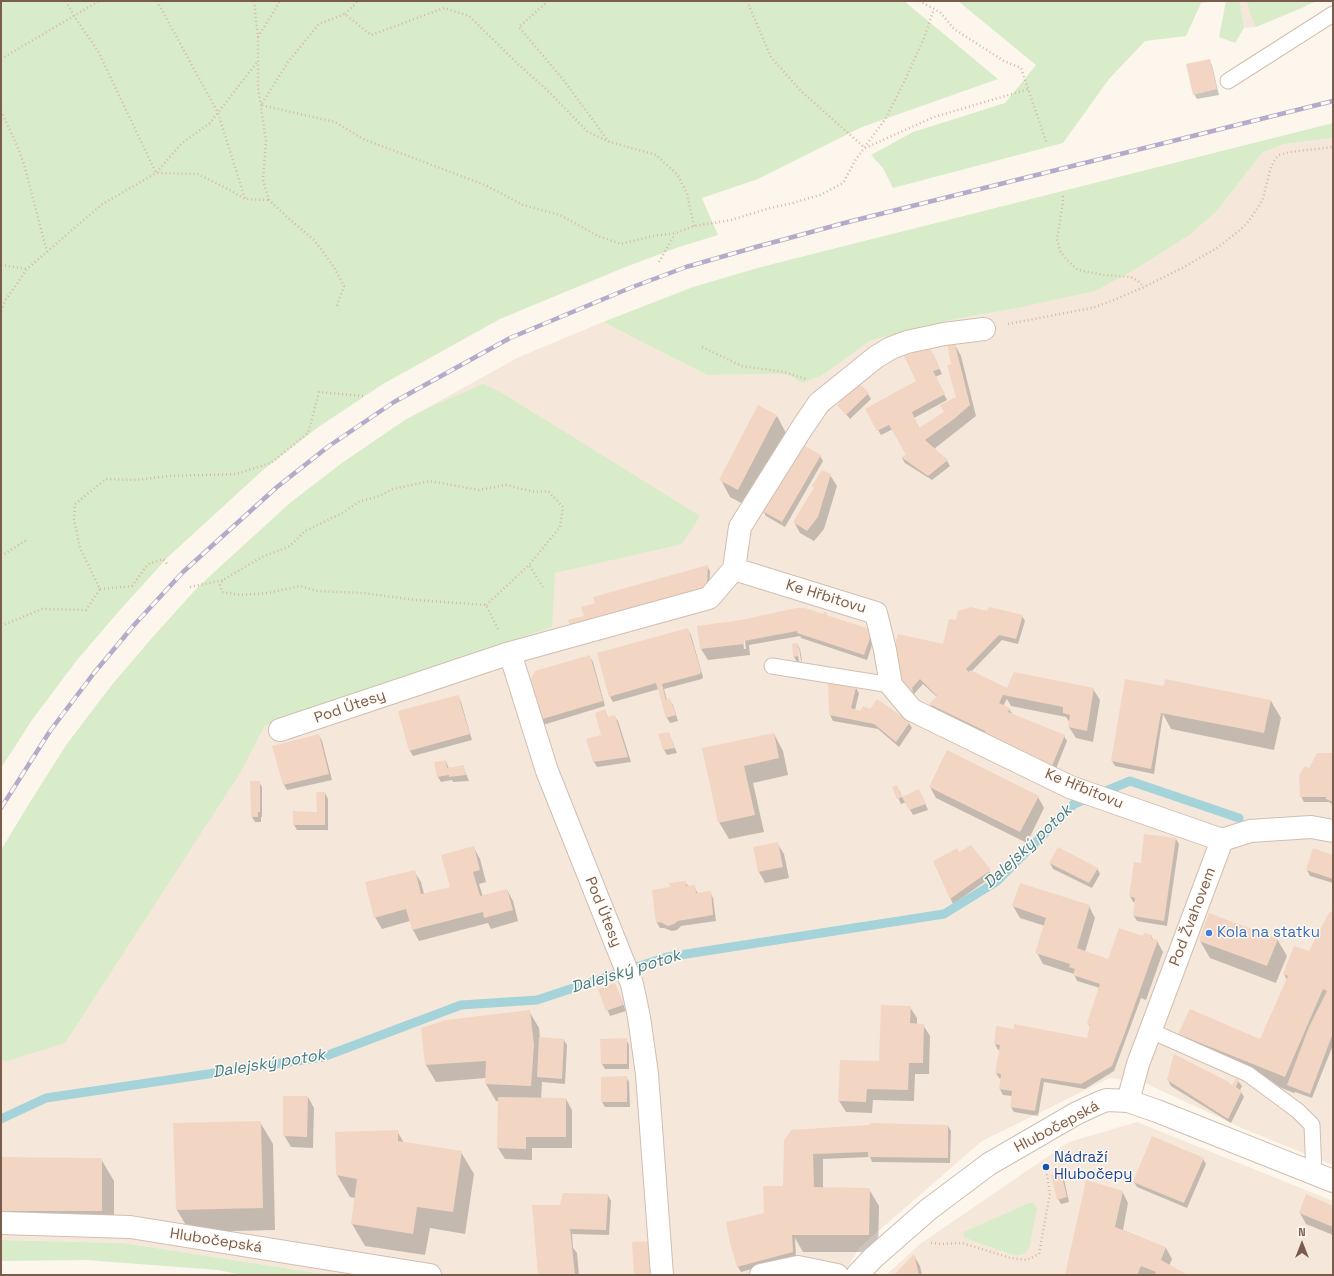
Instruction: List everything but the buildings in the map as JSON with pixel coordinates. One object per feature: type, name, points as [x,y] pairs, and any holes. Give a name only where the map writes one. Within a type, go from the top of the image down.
[{"type":"street","points":[[734,569],[740,527],[819,403],[876,357],[891,348],[907,342],[944,334],[984,329]]},
{"type":"street","name":"Pod Útesy","points":[[280,730],[510,653],[709,598],[734,569]]},
{"type":"street","name":"Ke Hřbitovu","points":[[734,569],[876,613],[885,650],[890,685],[912,710],[1070,787],[1222,840]]},
{"type":"street","name":"Pod Útesy","points":[[510,653],[547,771],[632,984],[639,1017],[647,1074],[662,1275]]},
{"type":"street","points":[[1222,840],[1250,831],[1311,827],[1333,830]]},
{"type":"street","name":"Pod Žvahovem","points":[[1128,1101],[1138,1064],[1222,840]]},
{"type":"street","name":"Hlubočepská","points":[[857,1275],[873,1258],[929,1209],[990,1164],[1056,1124],[1087,1108],[1107,1100],[1128,1101],[1157,1111],[1324,1177]]},
{"type":"street","name":"Hlubočepská","points":[[1,1223],[130,1227],[430,1275]]},
{"type":"street","points":[[761,1275],[798,1267],[837,1275]]},
{"type":"lane","points":[[1228,81],[1333,14]]},
{"type":"lane","points":[[772,666],[890,685]]},
{"type":"lane","points":[[1151,1031],[1248,1074],[1298,1111],[1312,1125],[1324,1177]]},
{"type":"path","points":[[66,1],[74,16],[98,51],[156,173]]},
{"type":"path","points":[[1,59],[99,1]]},
{"type":"path","points":[[157,1],[218,113],[245,199]]},
{"type":"path","points":[[254,1],[258,37],[258,86],[266,141],[263,180],[269,200],[314,240],[334,267],[344,286],[337,306]]},
{"type":"path","points":[[258,37],[280,1]]},
{"type":"path","points":[[261,104],[288,62],[319,24],[346,14],[358,1]]},
{"type":"path","points":[[548,1],[519,27],[565,82],[610,142]]},
{"type":"path","points":[[747,1],[772,57],[801,91],[865,148]]},
{"type":"path","points":[[919,1],[940,12],[954,29],[1004,60],[1021,68],[1047,144]]},
{"type":"path","points":[[346,14],[371,35],[444,8],[469,16],[546,89],[588,132],[610,142],[656,155],[678,175],[687,194],[694,226]]},
{"type":"path","points":[[261,104],[335,122],[362,138],[485,185],[523,205],[560,215],[598,236],[621,244],[653,236],[676,233],[694,226],[731,220],[770,208],[793,203],[830,191],[843,182],[856,159],[886,118],[924,38],[934,9]]},
{"type":"path","points":[[1,311],[5,301],[27,269],[101,205],[156,173],[182,143],[210,123],[258,61]]},
{"type":"path","points":[[865,148],[934,117],[1029,89]]},
{"type":"path","points":[[1,111],[24,164],[47,252]]},
{"type":"path","points":[[984,329],[1092,308],[1144,288],[1217,248],[1240,230],[1248,222],[1259,206],[1272,167],[1279,155],[1290,152],[1333,147]]},
{"type":"path","points":[[156,173],[198,174],[245,199],[269,200]]},
{"type":"path","points":[[1063,196],[1064,202],[1057,239],[1060,251],[1067,260],[1078,270],[1104,275],[1131,277],[1138,281],[1144,288]]},
{"type":"path","points":[[659,262],[676,233]]},
{"type":"path","points":[[1,265],[27,269]]},
{"type":"path","points":[[702,347],[742,366],[784,372],[813,382],[830,394]]},
{"type":"path","points":[[100,589],[80,548],[74,519],[75,504],[106,479],[136,480],[169,476],[236,474],[271,463],[308,433],[319,392],[364,396]]},
{"type":"path","points":[[190,587],[223,580],[262,558],[290,546],[305,532],[344,512],[360,501],[377,497],[393,489],[430,481],[479,490],[506,485],[535,492],[548,491],[563,507],[560,527],[529,565],[486,605],[416,600],[363,593],[317,591],[300,586],[268,593],[241,595],[222,592],[220,585],[223,580]]},
{"type":"path","points":[[1,556],[28,540]]},
{"type":"path","points":[[100,589],[132,586],[148,564],[163,559],[168,565]]},
{"type":"path","points":[[529,565],[543,587]]},
{"type":"path","points":[[1,626],[42,609],[86,610],[100,589]]},
{"type":"path","points":[[486,605],[510,653]]},
{"type":"path","points":[[926,1242],[942,1244],[962,1243],[1011,1258],[1027,1260],[1038,1254],[1050,1193],[1046,1170]]},
{"type":"shaded area","points":[[1240,1],[1306,1],[1305,7],[1256,27],[1244,28]]},
{"type":"shaded area","points":[[1333,138],[1333,1165],[1244,1129],[1145,1083],[1110,1078],[982,1141],[860,1247],[843,1275],[330,1275],[124,1243],[1,1240],[1,850],[67,744],[111,686],[198,587],[290,503],[342,463],[405,420],[519,357],[603,322],[707,375],[783,374],[803,383],[823,375],[871,340],[956,319],[1007,310],[1136,269],[1191,234],[1216,212],[1262,153],[1284,144]]},
{"type":"shaded area","points":[[1137,1122],[1333,1201],[1333,1275],[886,1275],[920,1244],[1069,1142]]},
{"type":"green space","points":[[1,1],[904,1],[998,79],[862,127],[758,179],[702,198],[718,235],[679,247],[623,268],[500,319],[383,384],[317,428],[263,470],[168,557],[77,660],[32,720],[1,768]]},
{"type":"green space","points":[[958,1],[1218,1],[1201,3],[1186,36],[1145,41],[1109,79],[1063,143],[893,188],[883,168],[871,155],[913,132],[1005,103],[1036,65]]},
{"type":"green space","points":[[1226,1],[1240,1],[1244,28],[1235,43],[1219,37]]},
{"type":"green space","points":[[1247,1],[1317,1],[1256,27]]},
{"type":"green space","points":[[1333,123],[1333,138],[1284,144],[1262,153],[1216,212],[1191,234],[1136,269],[1095,291],[1007,310],[956,319],[871,340],[823,375],[803,383],[783,374],[707,375],[603,322],[693,287],[761,267]]},
{"type":"green space","points":[[483,384],[502,393],[700,516],[682,544],[555,573],[552,627],[265,725],[240,773],[65,1043],[7,1061],[1,1060],[1,850],[67,744],[111,686],[198,587],[290,503],[342,463],[405,420],[428,408]]},
{"type":"green space","points":[[1029,1203],[1033,1203],[1037,1208],[1029,1248],[1025,1253],[1013,1255],[963,1237],[964,1232]]},
{"type":"green space","points":[[1,1240],[124,1243],[330,1275],[242,1275],[218,1270],[86,1260],[1,1261]]},
{"type":"waterway","name":"Dalejský potok","points":[[1,1119],[46,1098],[323,1057],[461,1005],[537,1000],[667,957],[944,914],[996,882],[1074,804],[1130,781],[1239,818]]},
{"type":"railway","points":[[1,808],[50,731],[94,673],[135,624],[183,572],[277,487],[329,446],[394,402],[510,338],[630,288],[686,267],[848,222],[1333,101]]},
{"type":"place","name":"Kola na statku","points":[[1209,933]]},
{"type":"place","name":"Nádraží Hlubočepy","points":[[1046,1167]]}]
